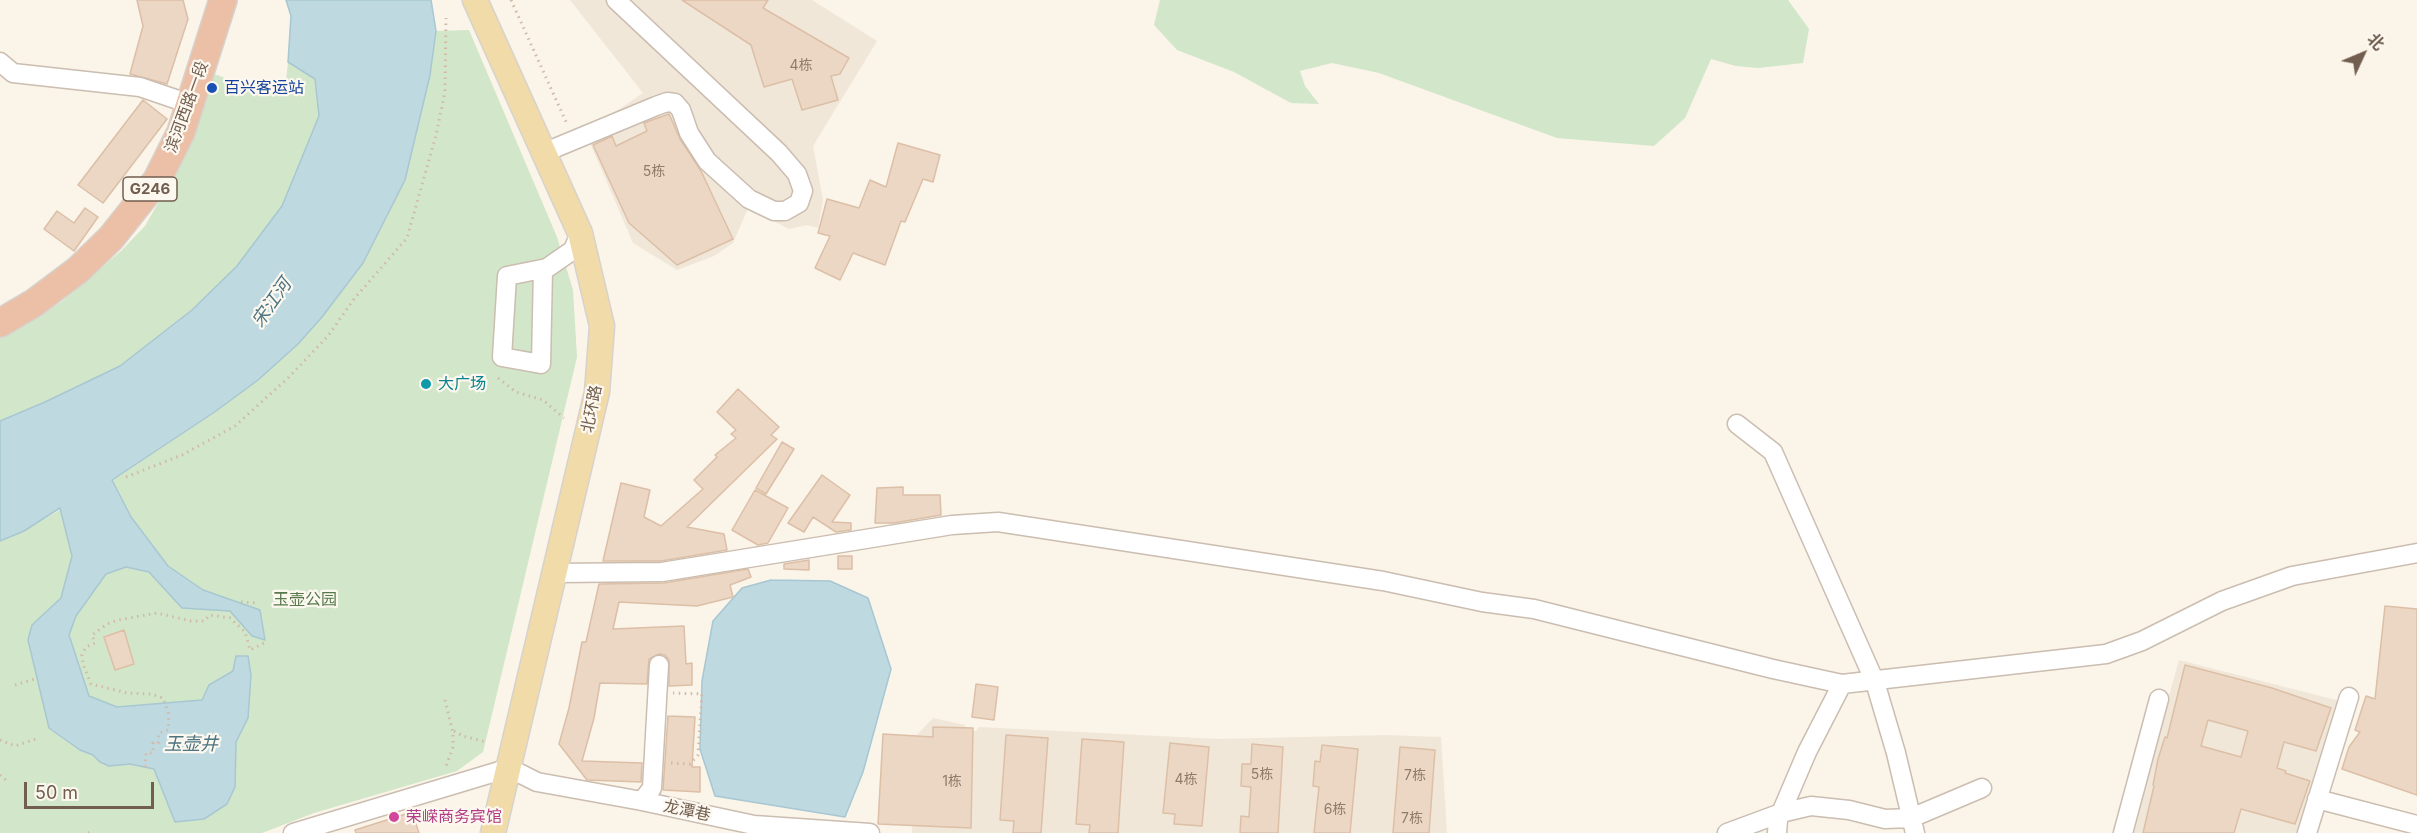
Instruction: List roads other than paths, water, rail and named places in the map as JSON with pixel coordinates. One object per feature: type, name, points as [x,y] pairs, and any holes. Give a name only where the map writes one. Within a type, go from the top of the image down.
[{"type":"highway","name":"滨河西路一段","points":[[0,323],[34,303],[69,276],[111,238],[157,180],[181,132],[223,0]]},
{"type":"main road","name":"北环路","points":[[475,0],[580,233],[602,326],[597,392],[493,833]]},
{"type":"street","points":[[543,153],[656,106],[667,102],[675,103],[681,110],[689,133],[706,161],[749,199],[774,211],[785,211],[799,203],[803,191],[797,174],[779,153],[616,0]]},
{"type":"street","points":[[0,62],[13,73],[140,87],[190,104]]},
{"type":"street","points":[[543,269],[541,364],[502,357],[507,276],[543,269],[563,258],[573,250],[580,233]]},
{"type":"street","points":[[1737,424],[1773,452],[1875,682],[1896,753],[1913,825]]},
{"type":"street","points":[[555,573],[662,572],[952,525],[998,522],[1383,580],[1482,602],[1534,609],[1751,664],[1842,684],[2106,654],[2142,641],[2222,601],[2292,576],[2417,553]]},
{"type":"street","points":[[642,801],[652,788],[659,665]]},
{"type":"street","points":[[1777,833],[1781,813],[1807,752],[1842,684]]},
{"type":"street","points":[[2307,833],[2349,697]]},
{"type":"street","points":[[2123,833],[2159,699]]},
{"type":"street","points":[[293,833],[509,768]]},
{"type":"street","name":"龙潭巷","points":[[509,768],[537,782],[642,801],[715,825],[753,825],[870,833]]},
{"type":"street","points":[[1727,833],[1781,813],[1811,806],[1849,810],[1913,825],[1982,788]]},
{"type":"street","points":[[2317,799],[2417,825]]},
{"type":"water","points":[[286,0],[431,0],[436,31],[430,75],[405,180],[363,263],[322,317],[298,344],[258,380],[216,411],[112,480],[131,517],[168,566],[203,590],[260,610],[265,640],[252,636],[230,611],[182,608],[149,572],[126,567],[106,574],[76,616],[69,635],[89,696],[117,707],[202,700],[209,685],[233,671],[236,656],[248,656],[251,675],[248,718],[236,742],[235,787],[227,804],[204,819],[175,822],[154,769],[130,764],[109,766],[100,762],[93,755],[80,750],[49,728],[28,640],[32,625],[61,598],[72,556],[60,508],[24,531],[0,541],[0,421],[120,366],[192,310],[237,266],[282,206],[319,116],[315,79],[288,62],[291,16]]},
{"type":"water","points":[[771,580],[830,581],[868,598],[891,669],[863,772],[845,817],[715,796],[700,749],[702,681],[713,621],[742,588]]},
{"type":"place","name":"百兴客运站","points":[[212,88]]},
{"type":"place","name":"大广场","points":[[426,384]]},
{"type":"place","name":"荣嵘商务宾馆","points":[[394,817]]},
{"type":"water label","name":"宋江河","points":[[272,303]]},
{"type":"water label","name":"玉壶井","points":[[191,745]]},
{"type":"park label","name":"玉壶公园","points":[[305,600]]}]
